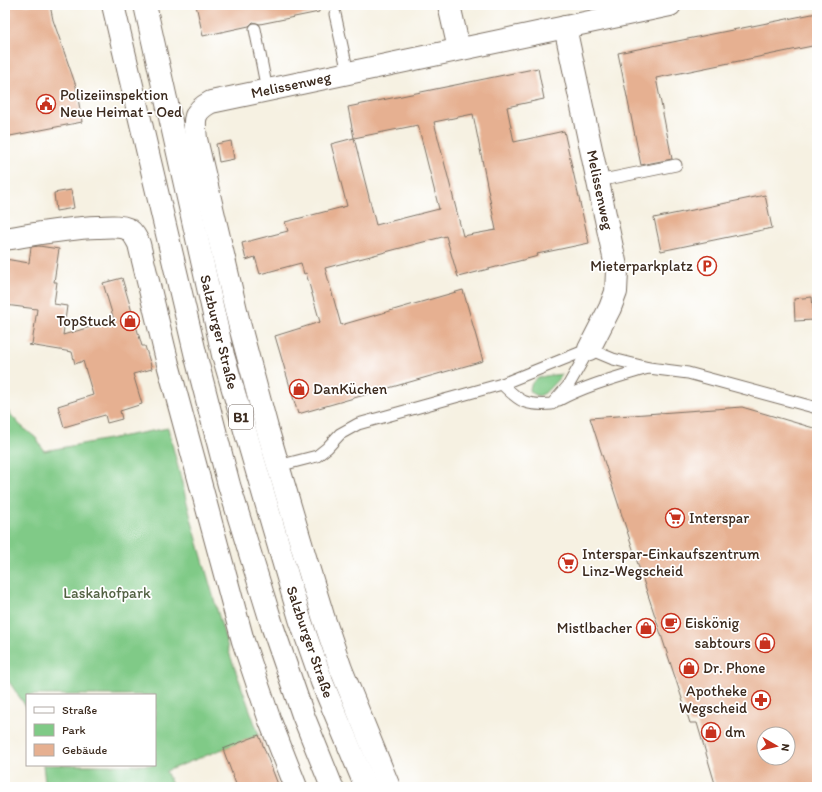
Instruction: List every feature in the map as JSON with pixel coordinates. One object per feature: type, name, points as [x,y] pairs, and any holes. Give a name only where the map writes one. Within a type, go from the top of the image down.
[{"type":"street","name":"Salzburger Straße","points":[[113,5],[195,354],[229,485],[273,628],[303,715],[332,787]]},
{"type":"street","name":"Salzburger Straße","points":[[145,5],[223,355],[300,618],[322,682],[366,787]]},
{"type":"street","points":[[449,5],[459,49]]},
{"type":"street","name":"Melissenweg","points":[[278,466],[239,324],[198,147],[194,122],[197,112],[201,107],[211,102],[670,5]]},
{"type":"street","name":"Melissenweg","points":[[565,27],[617,271],[616,292],[610,308],[589,349]]},
{"type":"street","points":[[5,239],[71,228],[122,227],[135,235],[139,244],[168,364],[243,641],[270,720],[296,787]]},
{"type":"street","points":[[278,466],[322,616],[365,730],[389,787]]},
{"type":"lane","points":[[335,14],[348,73]]},
{"type":"lane","points":[[255,29],[267,90]]},
{"type":"lane","points":[[598,181],[676,165]]},
{"type":"lane","points":[[278,466],[317,456],[340,434],[358,424],[502,384],[589,349],[613,359],[649,368],[688,373],[817,408]]},
{"type":"lane","points":[[552,404],[568,386],[589,349]]},
{"type":"lane","points":[[502,384],[517,398],[539,405],[552,404],[570,394],[599,383],[649,368]]},
{"type":"green space","points":[[563,374],[545,393],[539,396],[530,391],[533,381],[542,377]]},
{"type":"green space","name":"Laskahofpark","points":[[5,408],[20,425],[36,438],[44,451],[168,428],[192,522],[230,655],[259,735],[166,771],[173,787],[42,787],[45,782],[43,766],[156,766],[156,694],[26,694],[26,708],[5,676]]},
{"type":"building","points":[[5,5],[50,5],[53,20],[76,86],[82,122],[5,137]]},
{"type":"building","points":[[196,5],[319,5],[319,12],[260,24],[253,22],[249,26],[203,36]]},
{"type":"building","points":[[817,13],[817,45],[656,78],[672,159],[641,165],[618,53]]},
{"type":"building","points":[[538,68],[544,99],[507,107],[514,142],[564,131],[589,243],[537,254],[538,256],[458,277],[446,236],[325,268],[341,325],[463,290],[483,361],[298,414],[275,336],[320,322],[306,273],[304,274],[301,263],[260,274],[255,257],[246,260],[242,243],[288,231],[285,222],[347,206],[331,144],[354,138],[348,107]],"holes":[[[473,114],[496,230],[463,236],[434,122]],[[418,125],[439,209],[376,225],[354,138]]]},
{"type":"building","points":[[231,141],[234,159],[219,162],[216,144]]},
{"type":"building","points":[[71,190],[74,208],[56,211],[54,193]]},
{"type":"building","points":[[765,195],[772,228],[661,251],[654,218]]},
{"type":"building","points":[[39,246],[59,249],[54,282],[57,282],[54,304],[67,306],[63,335],[114,320],[103,283],[122,278],[142,346],[145,346],[152,369],[133,374],[142,404],[120,411],[122,419],[107,423],[105,415],[64,427],[58,406],[93,395],[83,361],[75,364],[72,352],[29,345],[32,344],[37,309],[5,305],[5,259],[29,263],[31,247]]},
{"type":"building","points":[[812,297],[814,320],[795,321],[794,299]]},
{"type":"building","points":[[742,407],[817,429],[817,787],[716,787],[697,723],[690,723],[590,418]]},
{"type":"building","points":[[259,735],[279,787],[237,787],[223,749]]},
{"type":"place","name":"Polizeiinspektion Neue Heimat - Oed","points":[[46,104]]},
{"type":"place","name":"Mieterparkplatz","points":[[707,266]]},
{"type":"place","name":"TopStuck","points":[[130,321]]},
{"type":"place","name":"DanKüchen","points":[[299,389]]},
{"type":"place","name":"Interspar","points":[[675,518]]},
{"type":"place","name":"Interspar-Einkaufszentrum Linz-Wegscheid","points":[[568,563]]},
{"type":"place","name":"Eiskönig","points":[[671,623]]},
{"type":"place","name":"Mistlbacher","points":[[646,628]]},
{"type":"place","name":"sabtours","points":[[765,643]]},
{"type":"place","name":"Dr. Phone","points":[[689,668]]},
{"type":"place","name":"Apotheke Wegscheid","points":[[761,700]]},
{"type":"place","name":"dm","points":[[711,732]]}]
